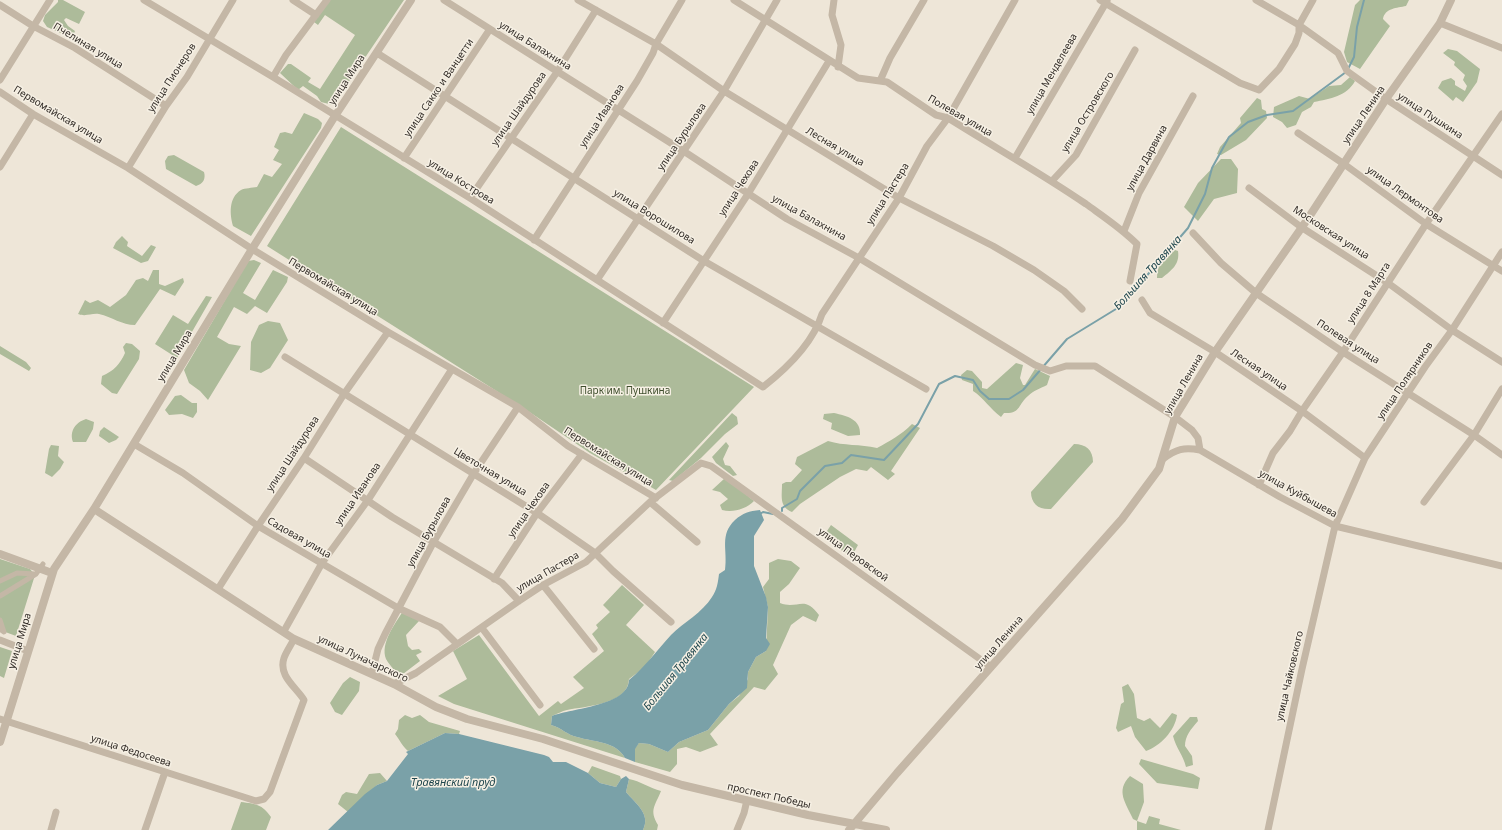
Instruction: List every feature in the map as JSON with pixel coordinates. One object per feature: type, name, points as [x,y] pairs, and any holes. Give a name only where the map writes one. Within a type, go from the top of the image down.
[{"type":"street","points":[[0,80],[50,0]]},
{"type":"street","name":"улица Кострова","points":[[144,0],[470,198],[763,387]]},
{"type":"street","name":"улица Пионеров","points":[[128,168],[166,106],[187,77],[233,0]]},
{"type":"street","points":[[293,0],[316,15]]},
{"type":"street","points":[[273,77],[286,55],[327,0]]},
{"type":"street","name":"улица Мира","points":[[0,742],[3,720],[28,650],[52,573],[94,509],[252,249],[335,116],[411,0]]},
{"type":"street","name":"улица Балахнина","points":[[444,0],[787,219],[859,258],[1035,365],[1050,371],[1066,366],[1095,366],[1192,430],[1198,438],[1200,450]]},
{"type":"street","name":"Лесная улица","points":[[578,0],[656,44],[724,91],[899,198],[993,246],[1034,270],[1064,291],[1082,310]]},
{"type":"street","name":"улица Иванова","points":[[534,240],[618,110],[653,53],[656,44],[682,0]]},
{"type":"street","name":"Полевая улица","points":[[734,0],[838,67],[858,78],[887,82],[936,115],[948,118],[1052,181],[1124,231],[1137,244],[1130,281]]},
{"type":"street","name":"улица Бурылова","points":[[597,280],[724,91],[777,0]]},
{"type":"street","points":[[834,0],[832,15],[841,44],[838,67]]},
{"type":"street","points":[[880,82],[890,58],[924,0]]},
{"type":"street","name":"улица Пастера","points":[[763,387],[774,378],[799,352],[818,327],[822,314],[899,198],[927,146],[948,118],[1015,0]]},
{"type":"street","name":"улица Пушкина","points":[[1256,0],[1299,25],[1338,53],[1347,71],[1386,99],[1502,175]]},
{"type":"street","points":[[1104,1],[1240,82],[1259,90],[1279,70],[1295,44],[1299,33],[1299,25],[1313,0]]},
{"type":"street","name":"улица Ленина","points":[[851,826],[1122,519],[1152,480],[1163,459],[1175,418],[1215,352],[1344,164],[1386,99],[1440,23],[1451,0]]},
{"type":"street","name":"улица Менделеева","points":[[1015,158],[1104,1]]},
{"type":"street","name":"Пчелиная улица","points":[[0,5],[34,26],[75,48],[166,106]]},
{"type":"street","name":"улица Шайдурова","points":[[470,198],[557,72],[596,10]]},
{"type":"street","points":[[1440,23],[1502,48]]},
{"type":"street","name":"улица Сакко и Ванцетти","points":[[404,158],[490,29]]},
{"type":"street","name":"улица Островского","points":[[1052,181],[1076,154],[1135,50]]},
{"type":"street","name":"улица Ворошилова","points":[[377,53],[704,260],[926,389]]},
{"type":"street","name":"улица Чехова","points":[[663,323],[748,194],[829,61]]},
{"type":"street","name":"Первомайская улица","points":[[0,92],[33,114],[128,168],[252,249],[388,332],[518,408],[582,454],[653,500],[697,542]]},
{"type":"street","name":"улица Дарвина","points":[[1124,231],[1139,193],[1193,96]]},
{"type":"street","points":[[0,167],[33,114]]},
{"type":"street","name":"улица 8 Марта","points":[[1259,485],[1273,453],[1290,431],[1426,224],[1502,114]]},
{"type":"street","name":"улица Лермонтова","points":[[1298,133],[1344,164],[1426,224],[1502,271]]},
{"type":"street","name":"Московская улица","points":[[1248,188],[1301,227],[1388,283],[1452,330],[1502,362]]},
{"type":"street","name":"Полевая улица","points":[[1193,233],[1221,263],[1256,293],[1343,352],[1474,435],[1502,455]]},
{"type":"street","name":"улица Полярников","points":[[1335,526],[1365,458],[1452,330],[1502,252]]},
{"type":"street","name":"Лесная улица","points":[[1142,300],[1150,313],[1215,352],[1302,411],[1365,458]]},
{"type":"street","name":"улица Шайдурова","points":[[218,589],[344,394],[388,332]]},
{"type":"street","name":"Цветочная улица","points":[[285,357],[537,513],[595,553],[671,622]]},
{"type":"street","name":"улица Иванова","points":[[284,631],[322,563],[368,500],[452,369]]},
{"type":"street","points":[[1424,502],[1474,435],[1502,389]]},
{"type":"street","name":"улица Бурылова","points":[[372,674],[378,649],[433,543],[474,473],[518,408]]},
{"type":"street","name":"Садовая улица","points":[[134,444],[183,473],[258,526],[398,608],[440,626],[457,644]]},
{"type":"street","name":"улица Куйбышева","points":[[1163,459],[1175,450],[1185,447],[1200,450],[1259,485],[1335,526],[1502,566]]},
{"type":"street","name":"улица Чехова","points":[[494,579],[537,513],[582,454]]},
{"type":"street","points":[[304,458],[433,543],[502,583],[519,601]]},
{"type":"street","name":"улица Пастера","points":[[394,684],[416,673],[543,585],[586,562],[653,500],[701,463]]},
{"type":"street","name":"улица Перовской","points":[[701,463],[711,466],[781,515],[991,667]]},
{"type":"street","name":"улица Луначарского","points":[[94,509],[284,631],[294,639],[394,684],[436,707],[467,719],[543,739],[649,774]]},
{"type":"street","name":"улица Чайковского","points":[[1268,830],[1300,676],[1335,526]]},
{"type":"street","points":[[0,554],[52,573]]},
{"type":"street","points":[[0,581],[18,573],[40,569]]},
{"type":"street","points":[[0,596],[40,569]]},
{"type":"street","points":[[543,585],[594,649]]},
{"type":"street","points":[[0,620],[4,632],[0,629]]},
{"type":"street","points":[[482,628],[540,705]]},
{"type":"street","name":"улица Федосеева","points":[[3,720],[256,802],[264,800],[270,792],[304,700],[288,681],[284,673],[284,659],[294,639]]},
{"type":"street","points":[[0,640],[28,650]]},
{"type":"street","points":[[145,830],[165,772]]},
{"type":"street","name":"проспект Победы","points":[[649,774],[682,785],[851,826],[886,830]]},
{"type":"street","points":[[737,830],[744,813],[747,800]]},
{"type":"street","points":[[51,830],[56,812]]},
{"type":"green space","points":[[58,0],[63,0],[85,12],[79,24],[66,18],[64,20],[68,26],[75,31],[72,38],[47,27],[43,21],[45,15],[58,2]]},
{"type":"green space","points":[[330,0],[404,0],[333,105],[321,102],[317,96],[303,86],[298,90],[280,73],[288,64],[291,64],[311,78],[308,82],[320,89],[355,35],[325,15],[318,25],[314,22]]},
{"type":"green space","points":[[1360,0],[1409,0],[1406,6],[1392,9],[1384,15],[1383,19],[1390,26],[1360,69],[1347,62],[1344,52],[1355,5]]},
{"type":"green space","points":[[1448,49],[1457,51],[1480,69],[1477,82],[1463,102],[1456,97],[1453,101],[1438,88],[1442,81],[1451,78],[1455,81],[1455,85],[1465,91],[1467,86],[1463,80],[1465,75],[1454,65],[1455,62],[1443,53]]},
{"type":"green space","points":[[1350,77],[1355,81],[1352,86],[1338,96],[1314,102],[1311,107],[1302,112],[1296,125],[1287,128],[1282,122],[1273,117],[1274,107],[1299,96],[1310,99],[1329,86],[1341,85]]},
{"type":"green space","points":[[1257,98],[1261,100],[1262,109],[1266,111],[1267,118],[1246,140],[1221,155],[1217,154],[1220,147],[1241,123],[1240,118]]},
{"type":"green space","points":[[304,113],[318,119],[322,123],[321,128],[251,236],[233,226],[231,207],[234,197],[241,190],[257,187],[264,174],[272,177],[282,164],[273,160],[279,150],[274,147],[280,133],[285,132],[292,134]]},
{"type":"green space","name":"Парк им. Пушкина","points":[[341,127],[754,387],[656,490],[590,453],[525,409],[267,246]]},
{"type":"green space","points":[[174,155],[204,172],[205,177],[202,183],[196,186],[166,169],[165,161],[168,156]]},
{"type":"green space","points":[[1221,159],[1231,159],[1238,169],[1237,193],[1214,199],[1198,221],[1184,207],[1198,183]]},
{"type":"green space","points":[[122,236],[128,242],[127,246],[142,256],[151,245],[156,247],[148,261],[141,263],[113,248]]},
{"type":"green space","points":[[1172,249],[1178,251],[1178,260],[1172,269],[1162,278],[1157,278],[1161,262]]},
{"type":"green space","points":[[254,260],[261,263],[243,293],[255,300],[273,270],[288,277],[287,282],[267,313],[255,306],[247,314],[234,307],[217,337],[229,344],[241,346],[208,400],[200,391],[189,383],[184,370],[248,261]]},
{"type":"green space","points":[[153,270],[159,270],[159,284],[165,286],[183,278],[184,282],[175,296],[160,289],[135,325],[126,324],[99,314],[78,314],[85,300],[90,303],[98,300],[110,307],[126,295],[136,280],[143,278],[148,281]]},
{"type":"green space","points":[[206,296],[212,297],[177,358],[155,344],[173,315],[188,324]]},
{"type":"green space","points":[[268,321],[280,323],[288,340],[270,368],[261,373],[250,370],[251,342],[259,325]]},
{"type":"green space","points":[[126,343],[132,344],[140,351],[139,359],[117,394],[112,393],[101,384],[102,376],[110,372],[119,364],[125,353],[123,347]]},
{"type":"green space","points":[[0,346],[26,362],[31,368],[29,371],[0,354]]},
{"type":"green space","points":[[1016,363],[1023,365],[1020,378],[1023,385],[1025,385],[1035,369],[1050,376],[1047,385],[1030,394],[1014,412],[1004,413],[1001,417],[973,391],[973,384],[962,380],[961,375],[967,370],[972,371],[982,382],[982,388],[987,389]]},
{"type":"green space","points":[[181,395],[192,403],[197,403],[197,412],[193,418],[182,414],[169,415],[165,410],[175,396]]},
{"type":"green space","points":[[732,413],[737,417],[738,424],[673,481],[669,480]]},
{"type":"green space","points":[[834,413],[844,415],[856,422],[860,430],[860,435],[848,436],[831,429],[832,423],[823,419],[824,414]]},
{"type":"green space","points":[[86,419],[94,422],[93,429],[86,442],[73,442],[72,434],[74,428],[79,422]]},
{"type":"green space","points":[[912,424],[920,428],[891,471],[895,474],[888,480],[871,467],[867,471],[856,469],[840,477],[800,504],[792,512],[783,504],[782,484],[791,482],[802,470],[795,464],[797,457],[828,441],[840,444],[877,448],[900,435]]},
{"type":"green space","points":[[104,427],[119,437],[109,443],[99,436],[100,431]]},
{"type":"green space","points":[[726,442],[729,446],[723,459],[725,465],[730,466],[737,475],[733,476],[716,463],[712,457]]},
{"type":"green space","points":[[1074,444],[1082,445],[1088,448],[1092,454],[1093,462],[1051,509],[1039,507],[1032,500],[1031,492]]},
{"type":"green space","points":[[51,445],[59,446],[58,456],[64,462],[60,469],[52,477],[45,473]]},
{"type":"green space","points":[[725,478],[754,501],[739,510],[722,510],[720,505],[728,499],[720,492],[712,490]]},
{"type":"green space","points":[[831,525],[858,545],[852,556],[840,549],[831,539],[827,531]]},
{"type":"green space","points":[[0,559],[30,569],[35,575],[16,636],[0,630]]},
{"type":"green space","points":[[778,559],[791,561],[800,568],[789,584],[780,592],[780,603],[786,605],[809,605],[819,615],[816,622],[803,616],[791,625],[773,665],[778,674],[765,690],[754,687],[710,734],[718,745],[700,752],[686,747],[677,749],[677,764],[670,772],[635,762],[635,748],[639,743],[649,744],[668,752],[679,742],[708,730],[729,704],[739,696],[748,679],[748,672],[756,657],[766,651],[768,607],[763,587],[769,579],[769,563]]},
{"type":"green space","points":[[622,585],[644,605],[626,625],[655,652],[645,667],[629,679],[627,688],[614,699],[604,703],[567,710],[552,716],[551,725],[573,736],[610,745],[621,752],[625,758],[454,704],[438,696],[467,679],[453,651],[479,635],[539,716],[558,701],[561,704],[584,688],[573,677],[604,651],[592,634],[598,628],[596,625],[610,612],[603,605]]},
{"type":"green space","points":[[403,611],[419,621],[406,635],[408,646],[412,650],[419,649],[422,652],[416,655],[420,661],[403,674],[395,672],[386,659],[385,647],[389,634]]},
{"type":"green space","points":[[0,647],[12,651],[4,678],[0,676]]},
{"type":"green space","points":[[350,677],[360,682],[359,691],[342,715],[335,712],[330,703],[343,683]]},
{"type":"green space","points":[[1128,684],[1134,694],[1137,718],[1144,721],[1150,718],[1160,728],[1172,713],[1177,715],[1173,727],[1166,737],[1156,746],[1146,751],[1135,737],[1131,726],[1118,732],[1116,728],[1121,704],[1124,702],[1122,687]]},
{"type":"green space","points":[[405,715],[412,718],[420,715],[429,722],[460,731],[459,734],[445,733],[408,751],[395,734],[398,729],[399,720]]},
{"type":"green space","points":[[1190,717],[1197,717],[1198,721],[1186,739],[1185,746],[1192,756],[1193,765],[1186,767],[1173,736]]},
{"type":"green space","points":[[1141,759],[1193,774],[1200,778],[1198,789],[1157,783],[1139,764]]},
{"type":"green space","points":[[592,766],[620,776],[621,779],[616,787],[600,783],[588,773]]},
{"type":"green space","points":[[380,773],[387,781],[377,785],[348,812],[338,804],[342,795],[346,792],[357,794],[369,774]]},
{"type":"green space","points":[[1130,776],[1143,784],[1144,802],[1137,821],[1133,819],[1123,797],[1123,787]]},
{"type":"green space","points":[[629,779],[661,791],[653,812],[658,825],[657,830],[643,830],[645,824],[644,814],[626,792]]},
{"type":"green space","points":[[241,802],[258,805],[265,809],[271,817],[266,830],[231,830]]},
{"type":"green space","points":[[1149,816],[1160,819],[1159,824],[1181,830],[1137,830],[1137,821],[1146,824]]},
{"type":"water","points":[[760,510],[764,520],[754,536],[754,566],[766,597],[768,607],[766,638],[770,644],[766,651],[756,657],[748,672],[747,688],[729,704],[708,730],[679,742],[668,752],[649,744],[639,743],[635,749],[635,762],[625,758],[621,752],[610,745],[573,736],[551,725],[552,716],[609,701],[626,689],[629,680],[646,664],[676,630],[708,603],[714,594],[718,583],[719,574],[725,570],[725,543],[727,531],[730,526],[735,520],[744,514]]},
{"type":"water","name":"Травянский пруд","points":[[445,733],[459,734],[544,755],[549,757],[553,762],[566,762],[588,773],[600,783],[616,787],[621,779],[626,776],[629,779],[626,792],[644,814],[645,824],[643,830],[328,830],[365,794],[377,785],[387,781],[408,754],[406,752]]},
{"type":"waterway","name":"Большая Травянка","points":[[1348,69],[1354,57],[1357,27],[1364,0]]},
{"type":"waterway","name":"Большая Травянка","points":[[782,511],[782,508],[797,499],[800,491],[825,466],[842,463],[851,455],[884,460],[918,424],[939,384],[955,376],[973,380],[980,391],[989,399],[1009,399],[1023,390],[1067,339],[1116,309],[1188,228],[1205,194],[1212,168],[1229,137],[1248,122],[1267,115],[1293,111],[1346,72]]},
{"type":"waterway","name":"Большая Травянка","points":[[760,514],[763,512],[773,514]]}]
